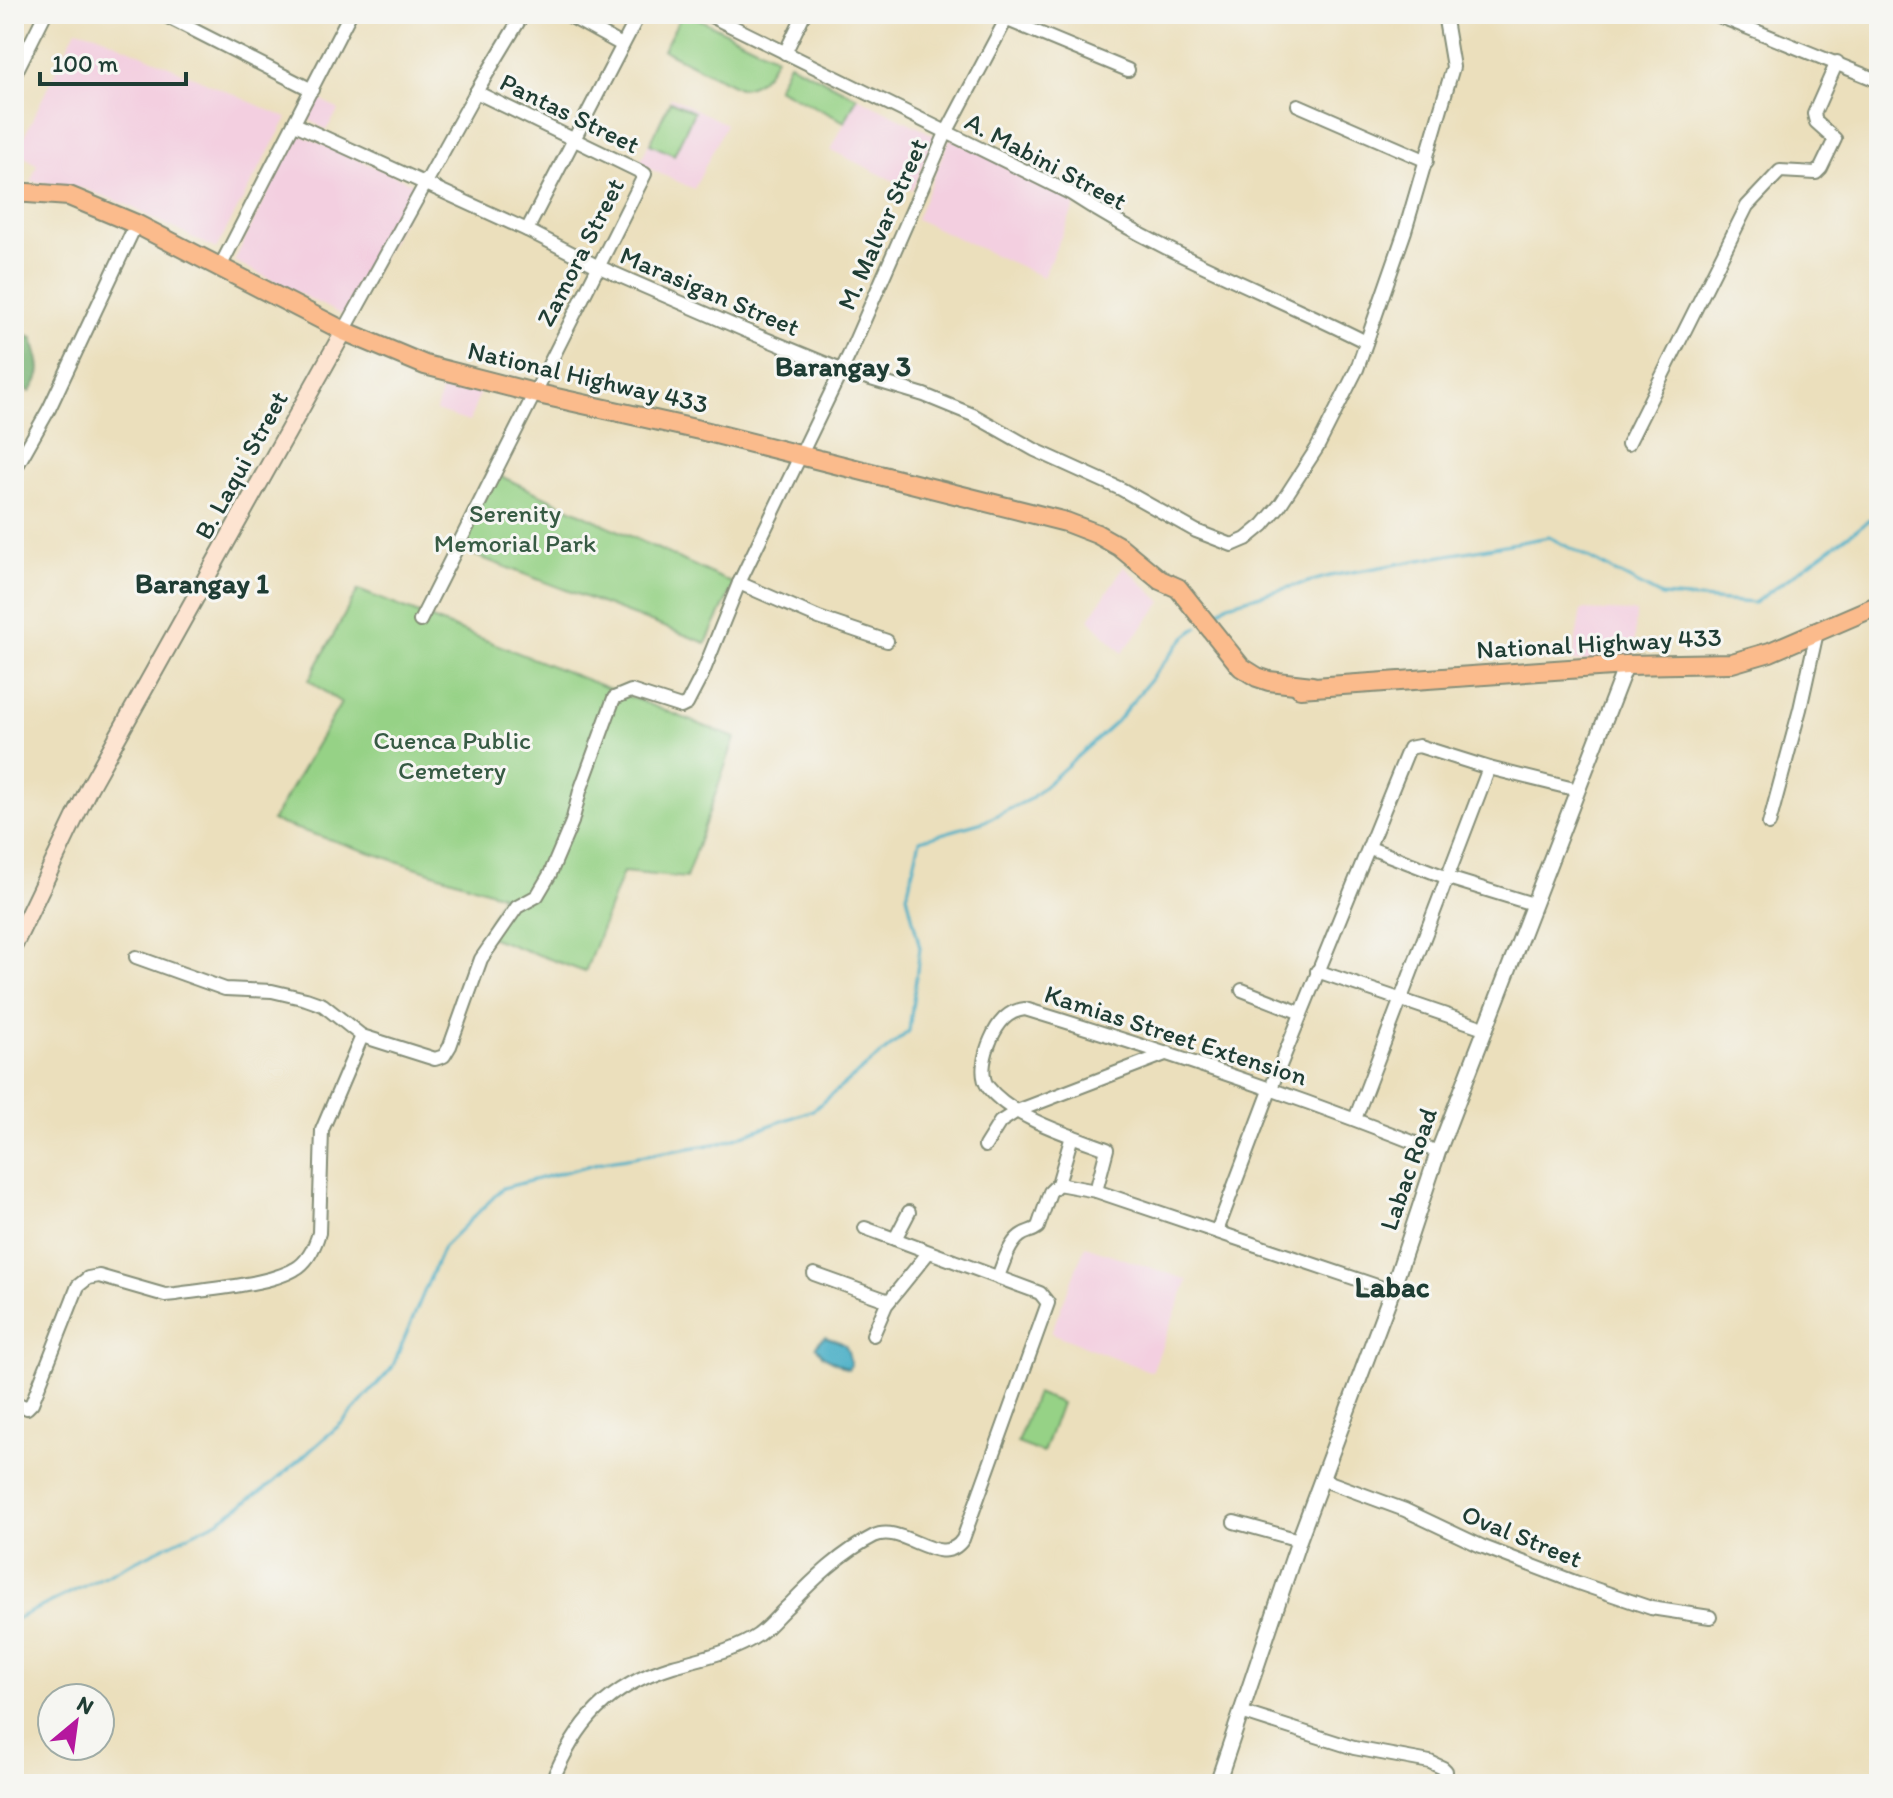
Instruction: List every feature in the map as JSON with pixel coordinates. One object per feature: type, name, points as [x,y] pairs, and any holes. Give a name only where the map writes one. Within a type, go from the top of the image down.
[{"type":"main road","name":"National Highway 433","points":[[14,192],[69,196],[136,224],[344,331],[425,365],[1066,522],[1120,547],[1169,588],[1225,657],[1257,677],[1288,684],[1312,686],[1626,665],[1732,663],[1770,652],[1879,605]]},
{"type":"main road","name":"B. Laqui Street","points":[[16,933],[89,788],[344,331]]},
{"type":"street","points":[[14,76],[45,14]]},
{"type":"street","points":[[162,14],[312,90]]},
{"type":"street","points":[[220,267],[350,14]]},
{"type":"street","name":"B. Laqui Street","points":[[344,331],[476,92],[523,14]]},
{"type":"street","points":[[566,14],[622,45]]},
{"type":"street","points":[[527,230],[639,14]]},
{"type":"street","name":"A. Mabini Street","points":[[707,14],[1070,193],[1117,224],[1222,277],[1366,342]]},
{"type":"street","points":[[785,53],[804,14]]},
{"type":"street","points":[[993,14],[1008,17],[1128,70]]},
{"type":"street","points":[[1366,342],[1427,161],[1453,67],[1444,14]]},
{"type":"street","points":[[1714,14],[1879,81]]},
{"type":"street","name":"M. Malvar Street","points":[[362,1036],[435,1059],[444,1056],[481,959],[517,907],[537,896],[550,874],[572,822],[614,698],[631,691],[681,707],[687,704],[739,583],[802,456],[946,133],[1008,17]]},
{"type":"street","points":[[1628,444],[1747,206],[1780,171],[1816,173],[1821,168],[1835,139],[1816,122],[1814,114],[1837,62]]},
{"type":"street","name":"Pantas Street","points":[[476,92],[645,174]]},
{"type":"street","points":[[1298,105],[1427,161]]},
{"type":"street","name":"Marasigan Street","points":[[295,124],[527,230],[597,266],[841,370],[924,395],[973,415],[1035,450],[1121,489],[1196,531],[1232,545],[1246,539],[1263,525],[1317,448],[1357,369],[1366,342]]},
{"type":"street","name":"Zamora Street","points":[[420,621],[645,174]]},
{"type":"street","points":[[14,471],[49,409],[136,224]]},
{"type":"street","points":[[739,583],[819,618],[887,641]]},
{"type":"street","points":[[1769,824],[1817,632]]},
{"type":"street","name":"Labac Road","points":[[1217,1784],[1299,1540],[1392,1291],[1438,1152],[1626,665]]},
{"type":"street","points":[[1217,1231],[1317,971],[1409,748],[1419,746],[1489,768],[1578,790]]},
{"type":"street","points":[[1355,1119],[1489,768]]},
{"type":"street","points":[[1370,848],[1448,878],[1533,904]]},
{"type":"street","points":[[14,1402],[27,1408],[32,1403],[78,1286],[88,1278],[99,1276],[165,1295],[275,1278],[298,1268],[314,1248],[319,1233],[322,1130],[362,1036],[323,1005],[306,999],[272,991],[225,989],[136,957]]},
{"type":"street","points":[[1317,971],[1484,1028]]},
{"type":"street","points":[[1242,990],[1301,1013]]},
{"type":"street","name":"Kamias Street Extension","points":[[1096,1191],[1107,1149],[1017,1111],[988,1086],[983,1073],[989,1041],[1003,1018],[1014,1010],[1025,1009],[1168,1053],[1271,1088],[1438,1152]]},
{"type":"street","points":[[985,1146],[1000,1122],[1017,1111],[1168,1053]]},
{"type":"street","points":[[998,1277],[1015,1240],[1038,1227],[1050,1192],[1058,1184],[1072,1136]]},
{"type":"street","points":[[1058,1184],[1096,1191],[1392,1291]]},
{"type":"street","points":[[895,1239],[909,1212]]},
{"type":"street","points":[[551,1784],[574,1735],[598,1707],[634,1681],[746,1642],[772,1623],[835,1563],[869,1538],[879,1533],[892,1533],[934,1549],[947,1551],[957,1548],[969,1525],[1048,1303],[1040,1293],[865,1228]]},
{"type":"street","points":[[873,1335],[889,1301],[928,1253]]},
{"type":"street","points":[[814,1274],[889,1301]]},
{"type":"street","name":"Oval Street","points":[[1321,1479],[1405,1510],[1481,1546],[1575,1582],[1651,1608],[1710,1617]]},
{"type":"street","points":[[1234,1522],[1299,1540]]},
{"type":"street","points":[[1241,1712],[1354,1748],[1430,1762],[1446,1771],[1445,1784]]},
{"type":"shaded area","points":[[76,29],[96,34],[287,118],[216,249],[127,205],[85,189],[31,181],[37,165],[17,151]]},
{"type":"shaded area","points":[[671,97],[726,124],[694,189],[639,164]]},
{"type":"shaded area","points":[[857,97],[936,136],[912,190],[831,150]]},
{"type":"shaded area","points":[[320,99],[339,110],[326,130],[308,119]]},
{"type":"shaded area","points":[[297,133],[421,187],[348,318],[234,261]]},
{"type":"shaded area","points":[[950,138],[1078,199],[1043,277],[916,219]]},
{"type":"shaded area","points":[[445,375],[483,385],[469,422],[436,411]]},
{"type":"shaded area","points":[[1124,566],[1162,602],[1122,653],[1089,619]]},
{"type":"shaded area","points":[[1581,610],[1636,612],[1634,659],[1572,662]]},
{"type":"shaded area","points":[[1085,1246],[1188,1280],[1152,1372],[1051,1333]]},
{"type":"green space","points":[[682,14],[689,14],[776,57],[762,78],[739,88],[663,50]]},
{"type":"green space","points":[[789,63],[857,97],[845,122],[777,88]]},
{"type":"green space","points":[[670,101],[694,112],[674,155],[650,144]]},
{"type":"green space","points":[[21,332],[33,338],[40,366],[38,378],[30,392],[14,380],[14,335]]},
{"type":"green space","name":"Serenity Memorial Park","points":[[496,474],[734,584],[706,643],[458,549]]},
{"type":"green space","name":"Cuenca Public Cemetery","points":[[358,590],[735,738],[686,878],[623,872],[585,972],[484,935],[502,895],[272,821],[341,703],[309,680]]},
{"type":"green space","points":[[1036,1393],[1061,1403],[1043,1453],[1017,1443]]},
{"type":"water","points":[[825,1337],[845,1345],[851,1365],[848,1369],[823,1356],[816,1346]]},
{"type":"waterway","points":[[1210,618],[1228,604],[1330,576],[1549,537],[1661,596],[1754,603],[1879,513]]},
{"type":"waterway","points":[[14,1620],[218,1521],[273,1483],[343,1422],[392,1368],[443,1247],[503,1188],[602,1162],[721,1143],[813,1110],[909,1031],[920,948],[907,895],[920,840],[983,822],[1030,799],[1116,722],[1184,638],[1198,627]]},
{"type":"district","name":"Barangay 3","points":[[843,366]]},
{"type":"district","name":"Barangay 1","points":[[202,583]]},
{"type":"district","name":"Labac","points":[[1392,1286]]}]
